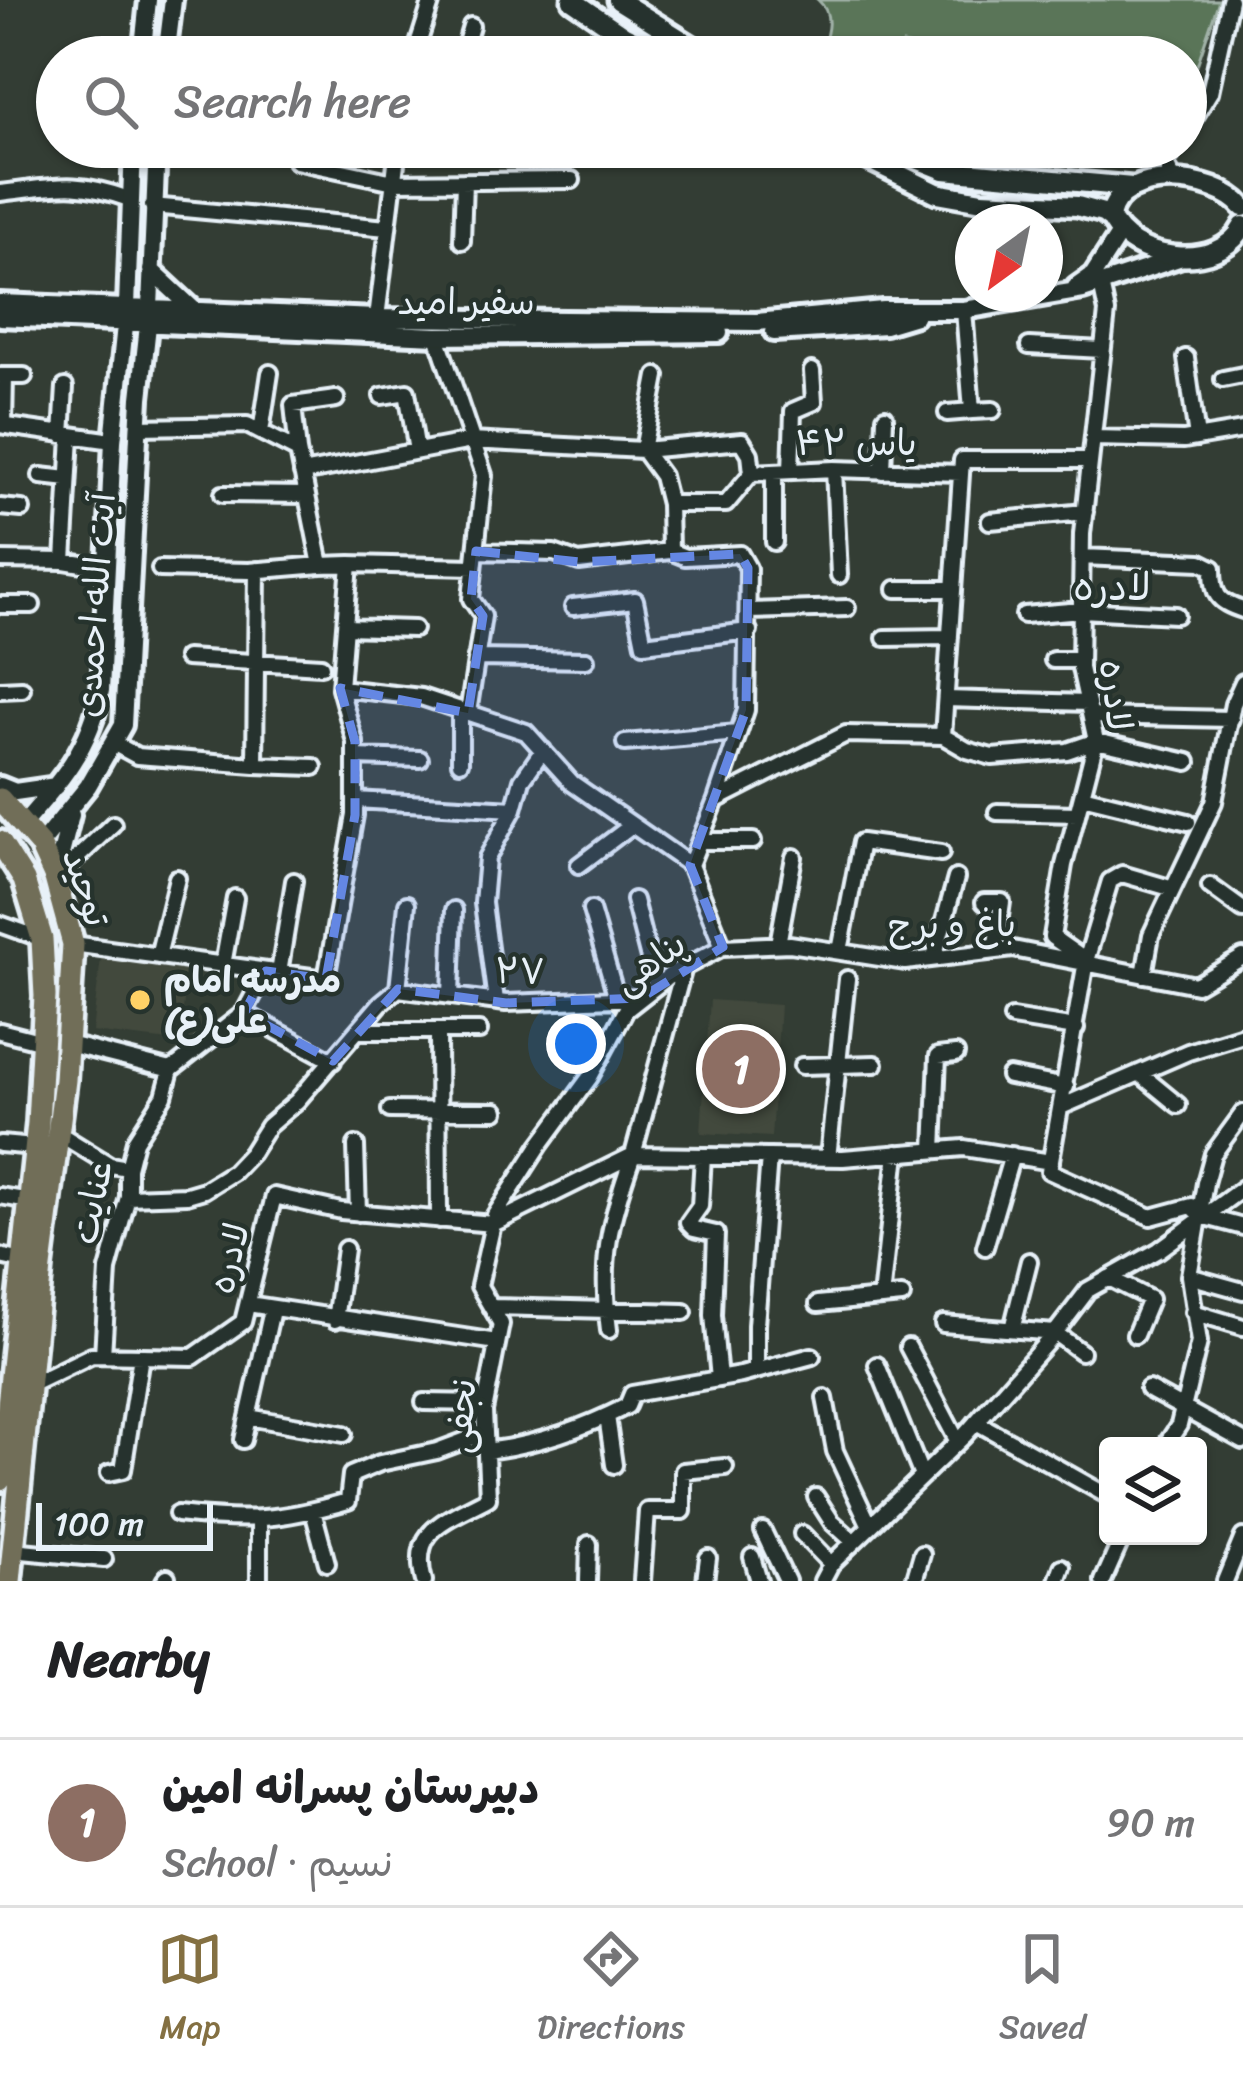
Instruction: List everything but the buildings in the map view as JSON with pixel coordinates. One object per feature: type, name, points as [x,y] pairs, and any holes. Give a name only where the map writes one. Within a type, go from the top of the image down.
[{"type":"main road","points":[[572,0],[625,36]]},
{"type":"main road","points":[[618,0],[675,36]]},
{"type":"main road","points":[[885,168],[937,193],[982,201],[1077,206],[1103,213],[1153,251],[1188,255],[1235,244],[1243,226]]},
{"type":"main road","points":[[939,168],[1132,187],[1175,182],[1239,201]]},
{"type":"main road","points":[[1116,226],[1112,203],[1132,187]]},
{"type":"main road","name":"توحید","points":[[0,799],[40,845],[55,878],[73,944],[58,1133],[28,1304],[4,1404],[0,1480]]},
{"type":"main road","name":"توحید","points":[[0,842],[25,880],[42,939],[46,996],[23,1261],[28,1386],[10,1581]]},
{"type":"street","points":[[144,36],[148,0]]},
{"type":"street","points":[[169,36],[173,0]]},
{"type":"street","points":[[421,36],[432,0]]},
{"type":"street","points":[[1207,97],[1230,0]]},
{"type":"street","points":[[468,36],[471,26]]},
{"type":"street","name":"آیت الله احمدی","points":[[23,824],[76,761],[95,722],[101,690],[131,168]]},
{"type":"street","name":"آیت الله احمدی","points":[[40,845],[115,744],[125,701],[155,168]]},
{"type":"street","points":[[329,168],[394,182],[572,180]]},
{"type":"street","points":[[377,318],[396,168]]},
{"type":"street","points":[[1168,168],[1175,182]]},
{"type":"street","points":[[462,241],[464,181]]},
{"type":"street","points":[[0,194],[58,184],[129,199]]},
{"type":"street","points":[[152,206],[387,228]]},
{"type":"street","points":[[1070,290],[1093,274],[1116,226]]},
{"type":"street","name":"سفیر امید","points":[[1063,291],[1188,255]]},
{"type":"street","points":[[89,305],[127,268],[137,281],[143,281],[151,270],[170,292],[201,315]]},
{"type":"street","name":"لادره","points":[[1086,961],[1052,937],[1096,741],[1080,660],[1084,512],[1107,312],[1101,284]]},
{"type":"street","name":"سفیر امید","points":[[0,303],[89,305],[126,314]]},
{"type":"street","name":"سفیر امید","points":[[0,316],[758,322],[883,310],[955,311]]},
{"type":"street","name":"سفیر امید","points":[[201,315],[437,336],[802,332],[885,326],[929,312]]},
{"type":"street","points":[[964,312],[972,411]]},
{"type":"street","points":[[437,336],[484,476],[471,599],[483,616],[464,711],[460,762]]},
{"type":"street","points":[[1029,346],[1102,350]]},
{"type":"street","points":[[1186,358],[1197,438]]},
{"type":"street","points":[[791,471],[793,411],[814,402],[812,371]]},
{"type":"street","points":[[261,432],[270,374]]},
{"type":"street","points":[[1223,379],[1243,375]]},
{"type":"street","points":[[24,376],[3,376],[2,425],[113,440]]},
{"type":"street","points":[[657,376],[643,450],[662,476],[669,505],[670,551]]},
{"type":"street","points":[[64,561],[65,387]]},
{"type":"street","points":[[117,400],[128,389],[140,398]]},
{"type":"street","points":[[382,396],[407,392],[417,451]]},
{"type":"street","points":[[321,565],[293,405],[336,400]]},
{"type":"street","points":[[947,413],[993,410]]},
{"type":"street","points":[[884,471],[886,417]]},
{"type":"street","points":[[139,427],[247,424],[298,451]]},
{"type":"street","points":[[1093,438],[1140,442],[1243,430]]},
{"type":"street","points":[[302,473],[471,441],[643,450],[742,441],[750,454],[752,473]]},
{"type":"street","name":"یاس ۴۲","points":[[669,505],[726,504],[752,473],[834,469],[961,473],[962,460],[1090,460]]},
{"type":"street","points":[[834,469],[839,575]]},
{"type":"street","points":[[774,472],[774,542]]},
{"type":"street","points":[[944,736],[961,473]]},
{"type":"street","points":[[41,476],[68,479]]},
{"type":"street","points":[[224,494],[307,495]]},
{"type":"street","points":[[0,507],[22,509]]},
{"type":"street","points":[[990,520],[1084,512]]},
{"type":"street","points":[[160,569],[257,570],[554,553],[579,562],[670,551],[685,557],[740,554],[748,568],[746,710],[690,865],[572,783],[526,732],[421,697],[340,688]]},
{"type":"street","points":[[1082,557],[1201,562],[1213,568],[1213,592],[1222,604],[1243,610]]},
{"type":"street","points":[[0,560],[64,561],[107,568]]},
{"type":"street","points":[[73,944],[326,980],[355,800],[355,742],[340,688],[350,564]]},
{"type":"street","points":[[255,765],[257,570]]},
{"type":"street","points":[[896,589],[953,590]]},
{"type":"street","points":[[573,608],[635,600],[644,644],[749,631]]},
{"type":"street","points":[[0,604],[32,605]]},
{"type":"street","points":[[748,611],[847,608]]},
{"type":"street","points":[[1024,615],[1081,610],[1176,615]]},
{"type":"street","points":[[344,627],[414,629]]},
{"type":"street","points":[[885,638],[950,637]]},
{"type":"street","points":[[186,658],[321,666]]},
{"type":"street","points":[[476,658],[586,660]]},
{"type":"street","points":[[1053,660],[1080,660]]},
{"type":"street","points":[[1144,975],[1151,935],[1170,888],[1214,802],[1243,682]]},
{"type":"street","points":[[0,690],[22,689]]},
{"type":"street","points":[[946,699],[1231,719]]},
{"type":"street","points":[[625,743],[738,733]]},
{"type":"street","points":[[716,800],[846,734],[944,736],[967,750],[992,757],[1067,751],[1096,741],[1188,763]]},
{"type":"street","points":[[115,744],[137,756],[314,767]]},
{"type":"street","points":[[496,1001],[483,903],[487,858],[514,809],[522,780],[543,751]]},
{"type":"street","points":[[355,757],[420,759]]},
{"type":"street","points":[[0,786],[15,792],[57,785],[59,800],[75,803]]},
{"type":"street","points":[[1082,796],[1188,822]]},
{"type":"street","points":[[355,800],[514,809]]},
{"type":"street","name":"آیت الله احمدی","points":[[55,878],[75,803]]},
{"type":"street","points":[[998,812],[1077,814]]},
{"type":"street","points":[[55,878],[113,824]]},
{"type":"street","points":[[579,865],[632,825]]},
{"type":"street","points":[[700,841],[753,842]]},
{"type":"street","points":[[840,951],[861,842],[941,853]]},
{"type":"street","points":[[778,944],[794,856]]},
{"type":"street","name":"پناهی","points":[[493,1224],[540,1145],[590,1077],[626,1010],[683,968],[723,947],[690,865]]},
{"type":"street","points":[[1170,888],[1122,874],[1109,880],[1086,961],[1049,1171],[1151,1217],[1192,1206],[1202,1216],[1243,1227]]},
{"type":"street","points":[[158,956],[177,878]]},
{"type":"street","points":[[934,958],[956,878]]},
{"type":"street","points":[[68,1044],[171,1070],[244,1013],[273,972],[295,881]]},
{"type":"street","points":[[1210,886],[1243,910]]},
{"type":"street","points":[[223,965],[235,898]]},
{"type":"street","points":[[634,900],[656,986]]},
{"type":"street","points":[[984,902],[1001,902],[995,951]]},
{"type":"street","points":[[128,1197],[204,1190],[251,1154],[268,1126],[398,989],[407,904]]},
{"type":"street","points":[[451,996],[454,910]]},
{"type":"street","points":[[591,910],[616,999]]},
{"type":"street","points":[[0,925],[42,939]]},
{"type":"street","name":"باغ و برج","points":[[723,947],[778,944],[905,962],[1013,949],[1196,985],[1243,957]]},
{"type":"street","points":[[609,1330],[604,1276],[609,1222],[633,1155],[683,968]]},
{"type":"street","points":[[828,1158],[847,980]]},
{"type":"street","name":"۲۷","points":[[398,989],[496,1001],[641,998]]},
{"type":"street","points":[[244,1013],[333,1061]]},
{"type":"street","points":[[1012,1018],[1076,1028]]},
{"type":"street","points":[[438,1030],[439,1220]]},
{"type":"street","points":[[359,1031],[479,1030]]},
{"type":"street","points":[[0,1031],[43,1042]]},
{"type":"street","points":[[1063,1106],[1243,1035]]},
{"type":"street","points":[[934,1150],[938,1056],[956,1054]]},
{"type":"street","points":[[802,1066],[875,1064]]},
{"type":"street","name":"عنایت","points":[[103,1355],[108,1270],[128,1197],[128,1168],[135,1141],[164,1096],[171,1070]]},
{"type":"street","points":[[1138,1073],[1178,1105]]},
{"type":"street","points":[[1010,1076],[1066,1087]]},
{"type":"street","points":[[390,1110],[496,1111]]},
{"type":"street","points":[[1171,1437],[1179,1425],[1199,1342],[1189,1276],[1213,1154],[1243,1113]]},
{"type":"street","points":[[58,1133],[110,1165],[128,1168]]},
{"type":"street","points":[[0,1144],[35,1147]]},
{"type":"street","points":[[356,1145],[358,1213]]},
{"type":"street","points":[[493,1224],[633,1155],[828,1158],[964,1148],[1051,1162]]},
{"type":"street","points":[[880,1298],[897,1153]]},
{"type":"street","points":[[703,1156],[700,1206],[688,1223],[716,1234],[713,1315],[719,1378]]},
{"type":"street","points":[[985,1247],[1012,1156]]},
{"type":"street","points":[[756,1372],[770,1157]]},
{"type":"street","points":[[822,1581],[831,1564],[958,1442],[1088,1290],[1159,1250],[1243,1188]]},
{"type":"street","points":[[0,1196],[30,1201]]},
{"type":"street","name":"لادره","points":[[28,1386],[92,1355],[193,1357],[243,1322],[274,1196],[358,1213],[493,1224]]},
{"type":"street","name":"نجفی","points":[[424,1581],[417,1558],[428,1532],[488,1498],[485,1403],[501,1324],[479,1286],[493,1224]]},
{"type":"street","points":[[335,1320],[345,1249]]},
{"type":"street","points":[[0,1256],[23,1261]]},
{"type":"street","points":[[1012,1329],[1029,1261]]},
{"type":"street","points":[[1189,1276],[1243,1291]]},
{"type":"street","points":[[1109,1278],[1150,1299],[1135,1335]]},
{"type":"street","points":[[818,1304],[902,1296]]},
{"type":"street","points":[[248,1304],[497,1342]]},
{"type":"street","points":[[491,1307],[684,1312]]},
{"type":"street","points":[[243,1440],[272,1310]]},
{"type":"street","points":[[1193,1312],[1243,1327]]},
{"type":"street","points":[[943,1324],[1055,1333],[1082,1352]]},
{"type":"street","points":[[908,1347],[958,1442]]},
{"type":"street","points":[[109,1473],[123,1471],[141,1356]]},
{"type":"street","points":[[486,1451],[525,1446],[608,1416],[627,1406],[632,1394],[756,1372],[812,1356]]},
{"type":"street","points":[[877,1366],[922,1476]]},
{"type":"street","points":[[1148,1389],[1243,1441]]},
{"type":"street","points":[[825,1397],[836,1451],[870,1526]]},
{"type":"street","points":[[424,1402],[485,1403]]},
{"type":"street","points":[[608,1416],[614,1465]]},
{"type":"street","points":[[248,1418],[344,1434]]},
{"type":"street","points":[[976,1422],[1099,1491]]},
{"type":"street","points":[[177,1514],[259,1521],[313,1511],[348,1501],[350,1475],[485,1432]]},
{"type":"street","points":[[641,1581],[647,1511],[683,1510],[683,1471],[725,1467]]},
{"type":"street","points":[[816,1497],[832,1522],[854,1542]]},
{"type":"street","points":[[313,1511],[327,1563]]},
{"type":"street","points":[[259,1521],[259,1581]]},
{"type":"street","points":[[763,1531],[787,1581]]},
{"type":"street","points":[[802,1534],[831,1564]]},
{"type":"street","points":[[1225,1581],[1243,1537]]},
{"type":"street","points":[[588,1581],[589,1544]]},
{"type":"street","points":[[1103,1581],[1119,1545]]},
{"type":"street","points":[[12,1550],[104,1559]]},
{"type":"street","points":[[914,1581],[922,1554]]},
{"type":"street","points":[[752,1557],[759,1581]]},
{"type":"street","points":[[705,1581],[708,1558]]},
{"type":"highlighted area","points":[[476,551],[579,562],[740,554],[748,568],[746,710],[690,865],[723,947],[641,998],[506,1003],[398,989],[333,1061],[244,1013],[266,971],[326,979],[355,815],[355,742],[340,688],[468,713],[483,616],[471,599]]},
{"type":"shaded area","name":"مدرسه امام علی(ع)","points":[[101,958],[188,968],[179,1042],[92,1032]]},
{"type":"shaded area","points":[[710,1000],[780,1005],[771,1137],[701,1133]]},
{"type":"green space","points":[[818,0],[1219,0],[1207,36],[826,36],[824,6]]},
{"type":"place","name":"مدرسه امام علی(ع)","points":[[140,1000]]},
{"type":"place","name":"دبیرستان پسرانه امین","points":[[741,1069]]},
{"type":"district","name":"لادره","points":[[1112,586]]}]
